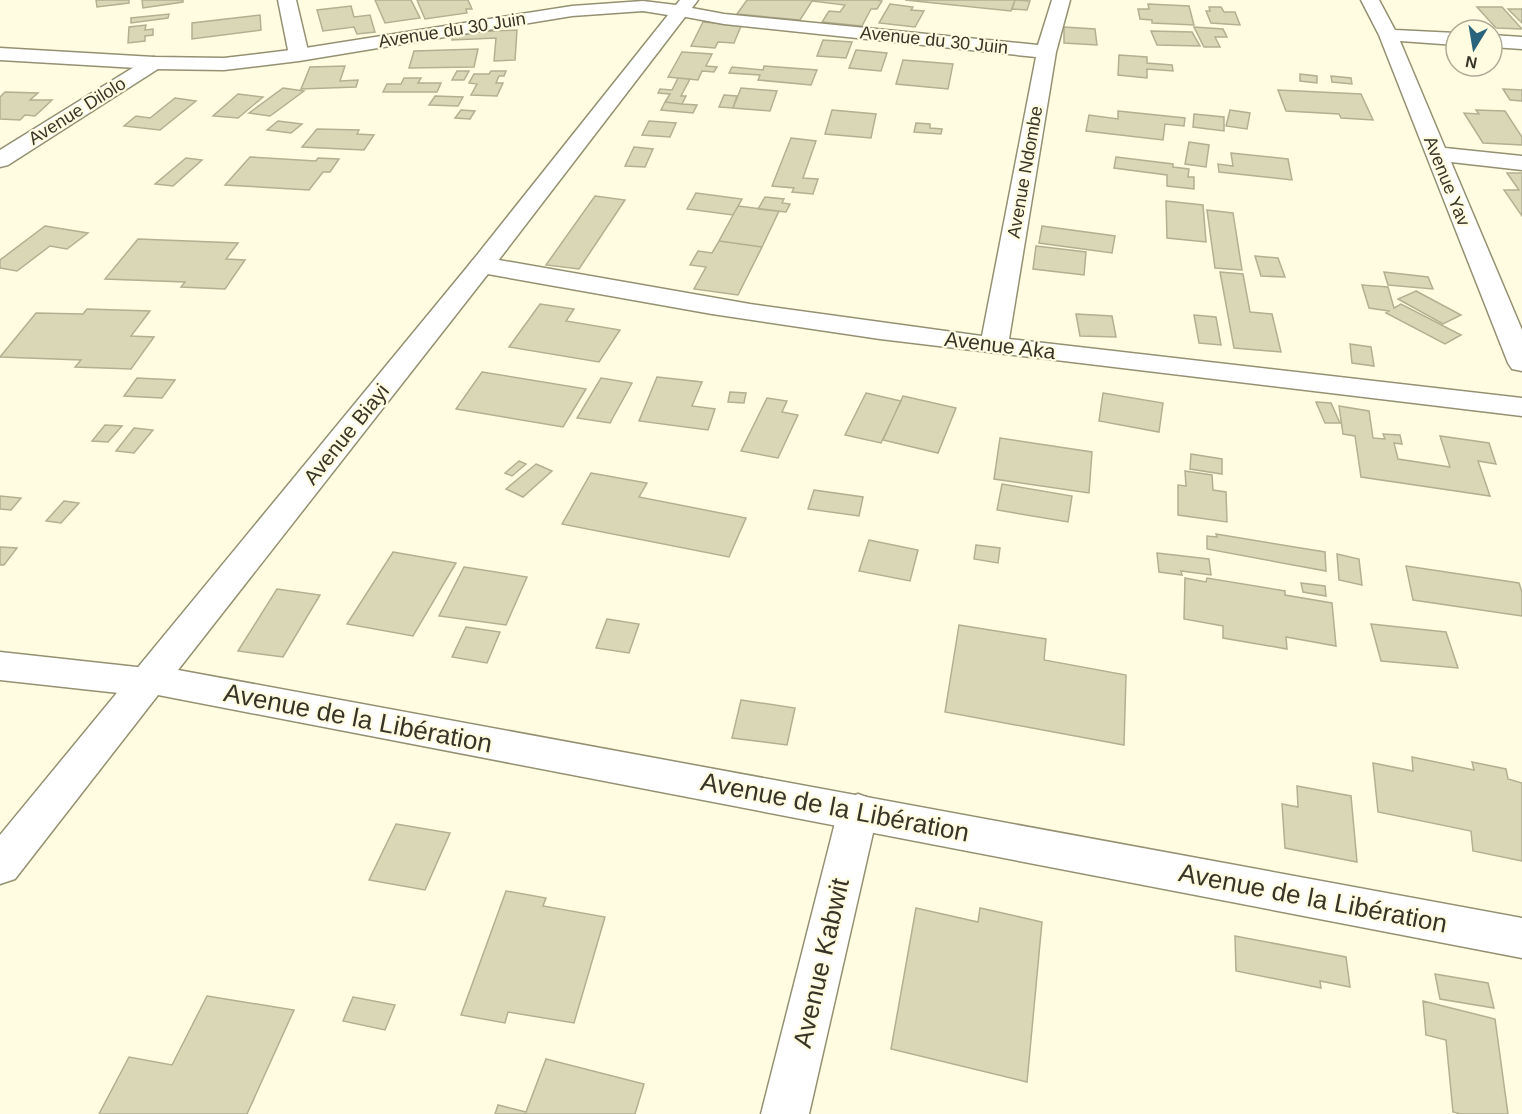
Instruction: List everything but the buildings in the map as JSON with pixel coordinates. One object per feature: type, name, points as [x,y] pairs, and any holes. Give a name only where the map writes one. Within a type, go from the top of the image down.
[{"type":"street","points":[[287,0],[299,56]]},
{"type":"street","name":"Avenue Ndombe","points":[[993,345],[1046,52],[1061,0]]},
{"type":"street","name":"Avenue Yav","points":[[1370,0],[1388,35],[1522,363]]},
{"type":"street","name":"Avenue du 30 Juin","points":[[0,54],[154,63],[224,64],[299,56],[572,11],[685,5],[724,19],[1046,52]]},
{"type":"street","name":"Avenue Biayi","points":[[0,866],[482,265],[685,5]]},
{"type":"street","points":[[1388,35],[1444,38]]},
{"type":"street","points":[[1504,42],[1522,43]]},
{"type":"street","name":"Avenue Dilolo","points":[[0,160],[154,63]]},
{"type":"street","points":[[1436,154],[1522,163]]},
{"type":"street","name":"Avenue Aka","points":[[482,265],[676,301],[791,319],[1522,407]]},
{"type":"street","name":"Avenue de la Libération","points":[[0,666],[147,681],[858,811],[1522,938]]},
{"type":"street","name":"Avenue Kabwit","points":[[785,1114],[858,811]]}]
